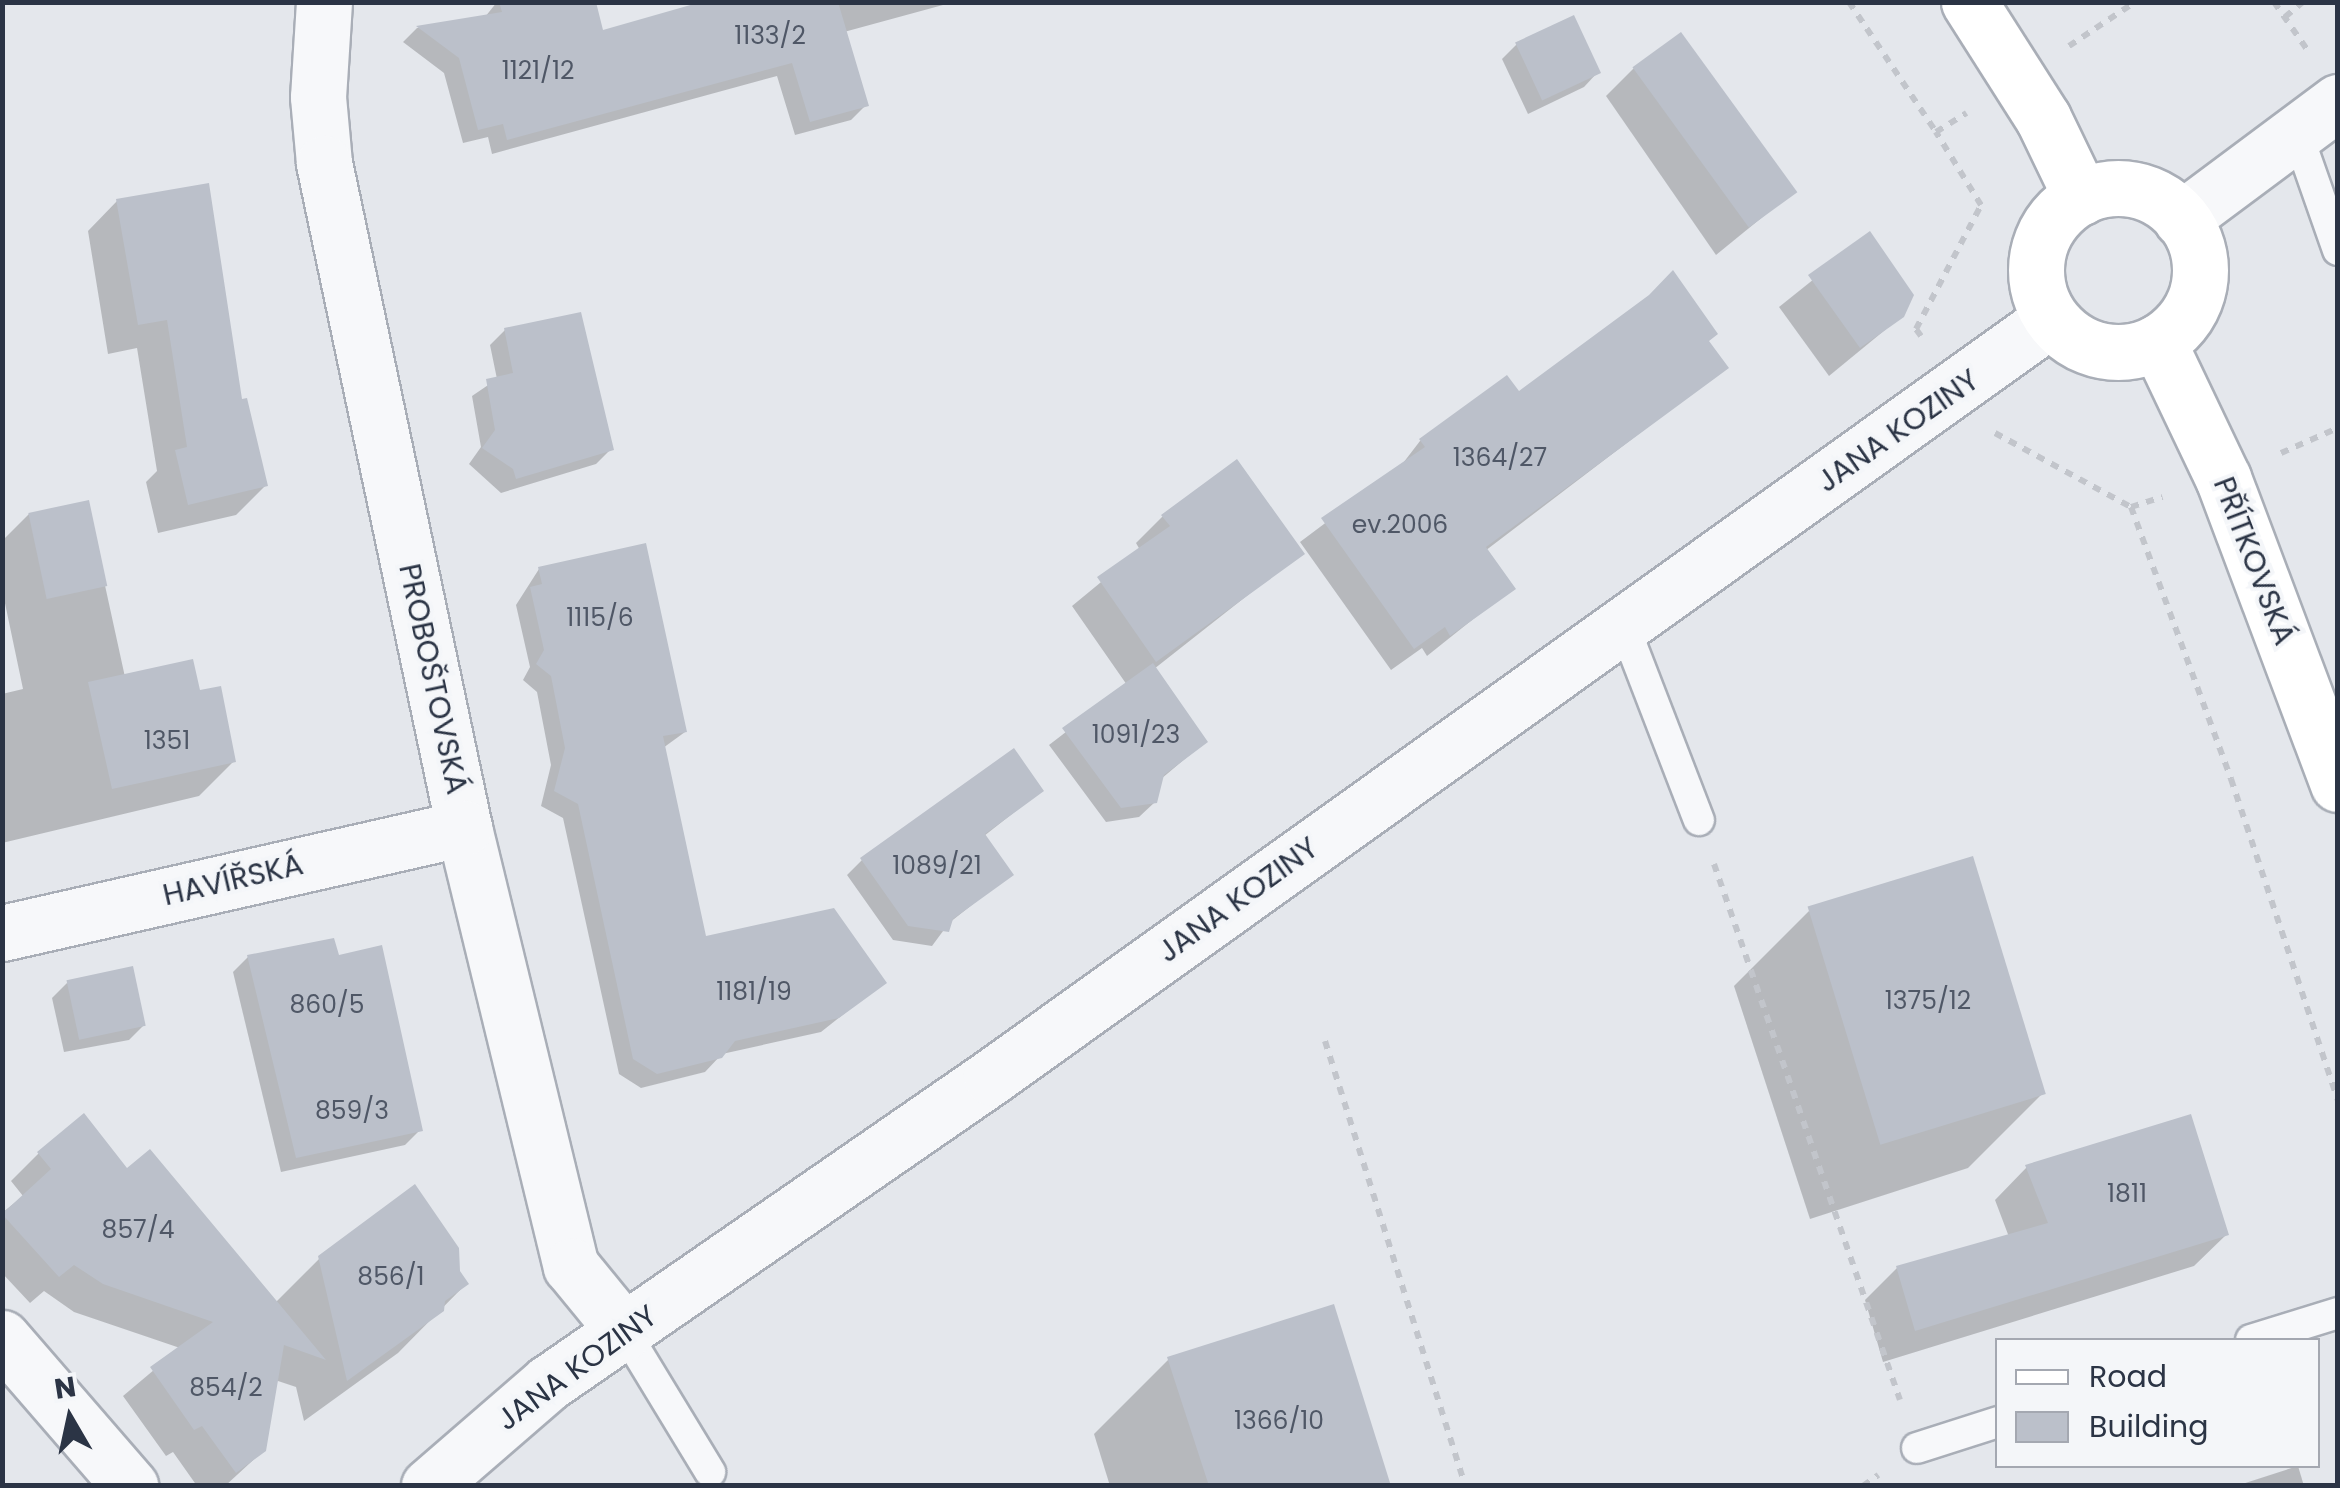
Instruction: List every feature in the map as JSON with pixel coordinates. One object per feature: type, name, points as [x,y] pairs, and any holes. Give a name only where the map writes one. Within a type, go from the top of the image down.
[{"type":"street","name":"PROBOŠTOVSKÁ","points":[[324,2],[318,97],[324,164],[464,828],[571,1266],[625,1332]]},
{"type":"street","points":[[1970,2],[2020,79],[2081,197]]},
{"type":"street","points":[[2181,218],[2317,117]]},
{"type":"street","points":[[2130,189],[2154,196],[2181,218],[2200,262],[2196,296],[2181,324],[2158,342],[2130,352],[2100,351],[2072,338],[2051,319],[2035,272],[2041,240],[2056,216],[2081,197],[2130,189]]},
{"type":"street","name":"JANA KOZINY","points":[[429,1486],[548,1383],[1624,626],[2051,319]]},
{"type":"street","name":"PŘÍTKOVSKÁ","points":[[2158,342],[2224,478],[2338,784]]},
{"type":"street","name":"HAVÍŘSKÁ","points":[[2,933],[464,828]]},
{"type":"street","points":[[2,1338],[130,1486]]},
{"type":"lane","points":[[2317,117],[2338,250]]},
{"type":"lane","points":[[1624,626],[1699,820]]},
{"type":"lane","points":[[2258,1338],[2338,1312]]},
{"type":"lane","points":[[625,1332],[710,1472]]},
{"type":"lane","points":[[1916,1448],[1995,1423]]},
{"type":"path","points":[[1849,2],[1936,132],[2134,2]]},
{"type":"path","points":[[2285,17],[2304,2]]},
{"type":"path","points":[[2131,507],[2231,779],[2338,1102]]},
{"type":"path","points":[[1699,820],[1916,1448]]},
{"type":"path","points":[[1325,1041],[1465,1486]]},
{"type":"building","points":[[499,2],[596,2],[603,30],[701,2],[838,2],[869,106],[810,122],[792,63],[507,140],[503,124],[478,130],[459,58],[416,26],[502,12]]},
{"type":"building","points":[[1574,15],[1601,73],[1542,100],[1515,42]]},
{"type":"building","points":[[1681,32],[1797,192],[1749,227],[1632,67]]},
{"type":"building","points":[[209,183],[242,399],[247,398],[268,486],[188,505],[175,450],[187,447],[167,320],[138,325],[116,199]]},
{"type":"building","points":[[1870,231],[1914,295],[1904,317],[1860,348],[1808,275]]},
{"type":"building","points":[[1673,270],[1718,334],[1709,341],[1729,368],[1486,547],[1516,589],[1450,636],[1445,627],[1414,649],[1321,518],[1425,447],[1419,439],[1507,375],[1519,391],[1649,295]]},
{"type":"building","points":[[581,312],[614,450],[516,479],[513,469],[482,448],[495,430],[486,379],[513,373],[504,328]]},
{"type":"building","points":[[1237,459],[1305,554],[1156,662],[1097,577],[1170,526],[1161,515]]},
{"type":"building","points":[[89,500],[107,586],[47,599],[28,513]]},
{"type":"building","points":[[646,543],[687,732],[663,736],[706,936],[834,908],[887,983],[839,1018],[735,1041],[722,1058],[657,1074],[633,1059],[578,804],[554,791],[565,748],[551,676],[536,664],[544,650],[530,587],[542,584],[538,567]]},
{"type":"building","points":[[193,659],[200,690],[221,686],[236,762],[112,789],[88,682]]},
{"type":"building","points":[[1153,663],[1208,742],[1164,775],[1157,803],[1121,808],[1062,728]]},
{"type":"building","points":[[1014,748],[1044,791],[985,834],[1014,875],[953,919],[949,932],[908,926],[860,858]]},
{"type":"building","points":[[1973,856],[2046,1094],[1880,1145],[1808,907]]},
{"type":"building","points":[[334,938],[339,955],[382,945],[423,1131],[296,1158],[247,955]]},
{"type":"building","points":[[133,966],[146,1026],[79,1040],[66,980]]},
{"type":"building","points":[[84,1113],[127,1168],[150,1149],[326,1360],[284,1345],[266,1451],[236,1473],[202,1426],[194,1430],[150,1367],[213,1322],[103,1284],[74,1265],[59,1277],[2,1214],[51,1169],[37,1152]]},
{"type":"building","points":[[2191,1114],[2229,1235],[1915,1331],[1896,1266],[2048,1223],[2025,1165]]},
{"type":"building","points":[[415,1184],[459,1248],[460,1271],[469,1284],[445,1301],[444,1311],[347,1381],[318,1256]]},
{"type":"building","points":[[1334,1304],[1391,1486],[1209,1486],[1167,1357]]}]
